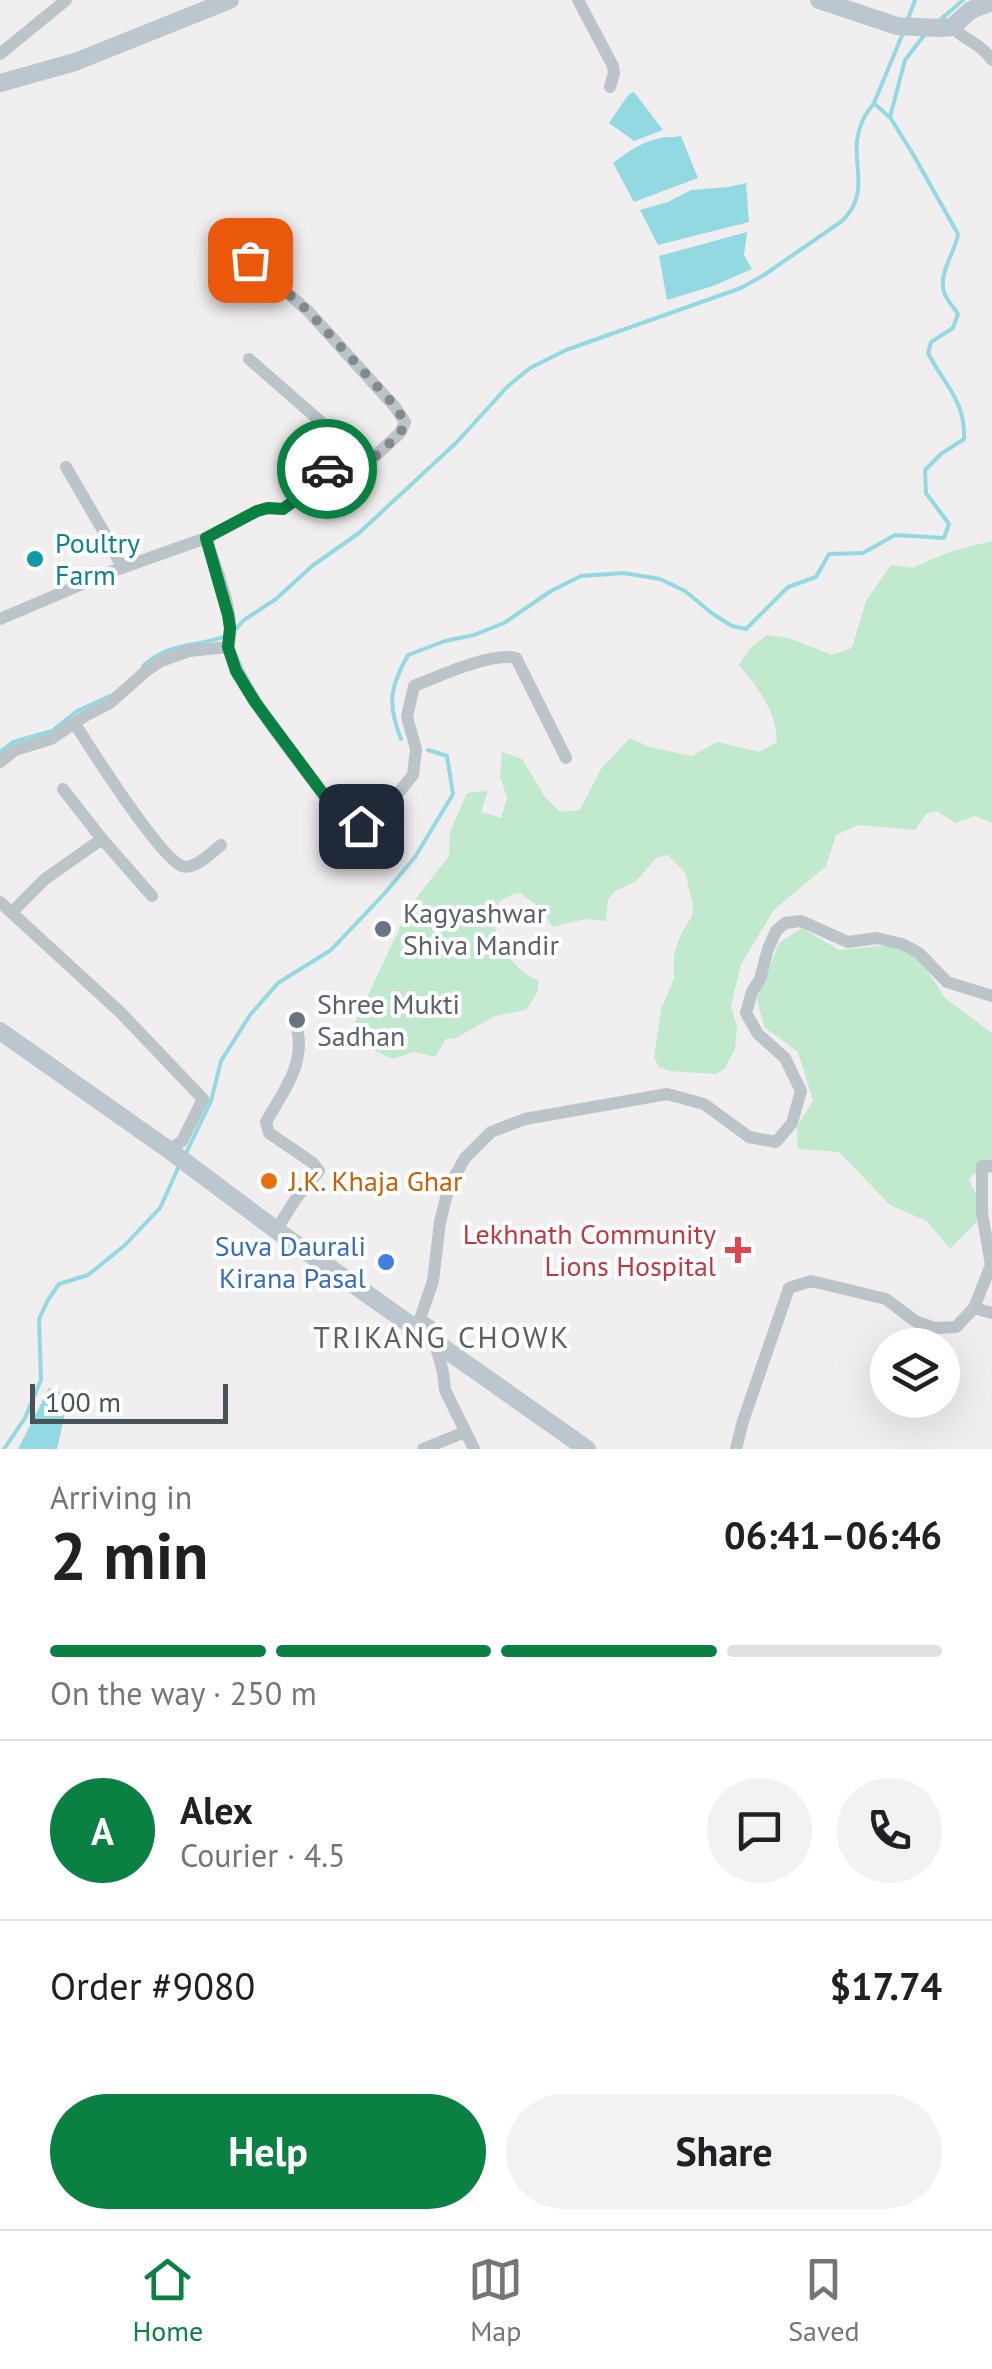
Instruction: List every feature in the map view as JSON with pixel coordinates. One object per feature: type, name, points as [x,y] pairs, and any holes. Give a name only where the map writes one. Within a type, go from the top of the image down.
[{"type":"main road","points":[[0,83],[75,62],[230,0]]},
{"type":"main road","points":[[818,0],[897,26],[946,27],[992,2]]},
{"type":"main road","points":[[0,1031],[586,1449]]},
{"type":"street","points":[[0,54],[66,0]]},
{"type":"street","points":[[578,0],[613,66],[610,86]]},
{"type":"street","points":[[946,27],[968,42],[977,43],[992,60]]},
{"type":"street","points":[[249,359],[360,459],[371,460],[400,434],[405,422],[395,406],[308,311],[250,260]]},
{"type":"street","points":[[0,619],[49,596],[206,538],[257,511],[283,509],[338,458],[342,446]]},
{"type":"street","points":[[66,466],[122,568]]},
{"type":"street","points":[[206,538],[223,592],[236,671],[255,702],[352,828],[361,826],[414,775],[416,748],[407,718],[414,686],[451,671],[505,656],[516,658],[566,758]]},
{"type":"street","points":[[0,762],[16,750],[51,739],[110,703],[161,660],[230,638]]},
{"type":"street","points":[[75,724],[168,855],[182,866],[192,867],[221,845]]},
{"type":"street","points":[[63,789],[152,896]]},
{"type":"street","points":[[12,912],[45,879],[102,839]]},
{"type":"street","points":[[0,902],[121,1013],[203,1099],[182,1141],[169,1150]]},
{"type":"street","points":[[474,1449],[445,1390],[430,1326],[420,1319],[433,1281],[448,1186],[465,1158],[491,1132],[525,1118],[667,1094],[704,1104],[749,1138],[776,1142],[792,1124],[800,1090],[785,1058],[758,1034],[746,1013],[768,949],[776,931],[785,923],[801,921],[848,942],[877,938],[902,944],[919,953],[947,982],[992,996]]},
{"type":"street","points":[[276,1230],[297,1196],[320,1171],[269,1134],[266,1122],[298,1061],[297,1029]]},
{"type":"street","points":[[736,1449],[789,1288],[810,1281],[886,1300],[915,1321],[934,1328],[956,1326],[974,1308],[990,1265],[982,1214],[982,1166],[992,1166]]},
{"type":"street","points":[[974,1308],[992,1313]]},
{"type":"street","points":[[423,1449],[465,1432]]},
{"type":"green space","points":[[992,541],[992,823],[975,816],[955,823],[937,811],[926,814],[915,830],[859,825],[836,835],[826,866],[774,910],[741,964],[731,1006],[737,1027],[735,1049],[725,1068],[716,1074],[670,1071],[659,1067],[654,1057],[661,1010],[674,979],[674,955],[693,905],[685,872],[668,855],[657,857],[636,881],[615,891],[608,899],[606,921],[585,919],[553,927],[540,907],[520,893],[504,898],[496,908],[498,936],[515,964],[538,980],[538,991],[526,1010],[495,1016],[456,1038],[446,1039],[435,1057],[414,1052],[393,1059],[365,1046],[354,1025],[410,906],[449,856],[450,832],[467,793],[488,791],[481,812],[501,818],[507,798],[500,776],[502,752],[522,759],[545,797],[560,812],[580,810],[601,769],[630,738],[650,747],[692,756],[717,742],[759,752],[777,742],[770,710],[739,665],[750,648],[767,635],[788,638],[832,655],[852,648],[866,601],[891,565],[912,568],[952,551]]},
{"type":"green space","points":[[802,928],[839,950],[891,945],[921,961],[945,998],[992,1033],[992,1173],[974,1174],[969,1180],[985,1213],[950,1249],[927,1221],[890,1205],[839,1152],[798,1149],[797,1127],[813,1100],[798,1052],[764,1027],[757,999],[779,943]]},
{"type":"water","points":[[634,92],[663,130],[634,141],[609,123]]},
{"type":"water","points":[[681,136],[698,178],[634,202],[613,163],[644,143]]},
{"type":"water","points":[[746,183],[749,222],[658,245],[640,210],[691,190]]},
{"type":"water","points":[[747,232],[744,255],[752,269],[667,300],[659,256]]},
{"type":"water","points":[[49,1388],[69,1395],[57,1449],[18,1449]]},
{"type":"waterway","points":[[908,19],[915,0]]},
{"type":"waterway","points":[[940,20],[963,0]]},
{"type":"waterway","points":[[888,116],[874,103],[903,33]]},
{"type":"waterway","points":[[401,739],[393,696],[408,655],[504,623],[581,576],[623,573],[660,579],[685,591],[732,626],[746,629],[788,587],[816,577],[829,554],[863,553],[895,535],[944,538],[949,524],[926,493],[925,470],[964,439],[964,426],[958,404],[928,353],[931,342],[953,328],[958,314],[946,298],[943,285],[958,234],[890,117],[905,60],[926,33]]},
{"type":"waterway","points":[[234,631],[312,566],[359,533],[530,368],[566,350],[741,288],[842,221],[857,198],[857,138],[874,103]]},
{"type":"waterway","points":[[143,666],[163,652],[226,636]]},
{"type":"waterway","points":[[0,752],[13,742],[52,731],[77,711],[110,696]]},
{"type":"waterway","points":[[186,1153],[211,1101],[221,1061],[250,1015],[278,983],[331,950],[384,894],[415,857],[453,794],[447,756],[428,750]]},
{"type":"waterway","points":[[4,1449],[25,1418],[41,1380],[39,1319],[48,1300],[59,1284],[88,1275],[125,1245],[160,1208],[179,1166]]},
{"type":"way so far","points":[[250,260],[308,311],[405,422],[400,434],[371,460],[360,459],[342,446],[338,458],[327,469]]},
{"type":"place","name":"Poultry Farm","points":[[35,559]]},
{"type":"place","name":"Kagyashwar Shiva Mandir","points":[[383,929]]},
{"type":"place","name":"Shree Mukti Sadhan","points":[[297,1020]]},
{"type":"place","name":"J.K. Khaja Ghar","points":[[269,1181]]},
{"type":"place","name":"Lekhnath Community Lions Hospital","points":[[738,1250]]},
{"type":"place","name":"Suva Daurali Kirana Pasal","points":[[386,1262]]},
{"type":"district","name":"TRIKANG CHOWK","points":[[442,1338]]},
{"type":"route","points":[[327,469],[283,509],[257,511],[206,538],[223,592],[230,628],[228,647],[236,671],[344,822],[352,828],[361,826]]}]
